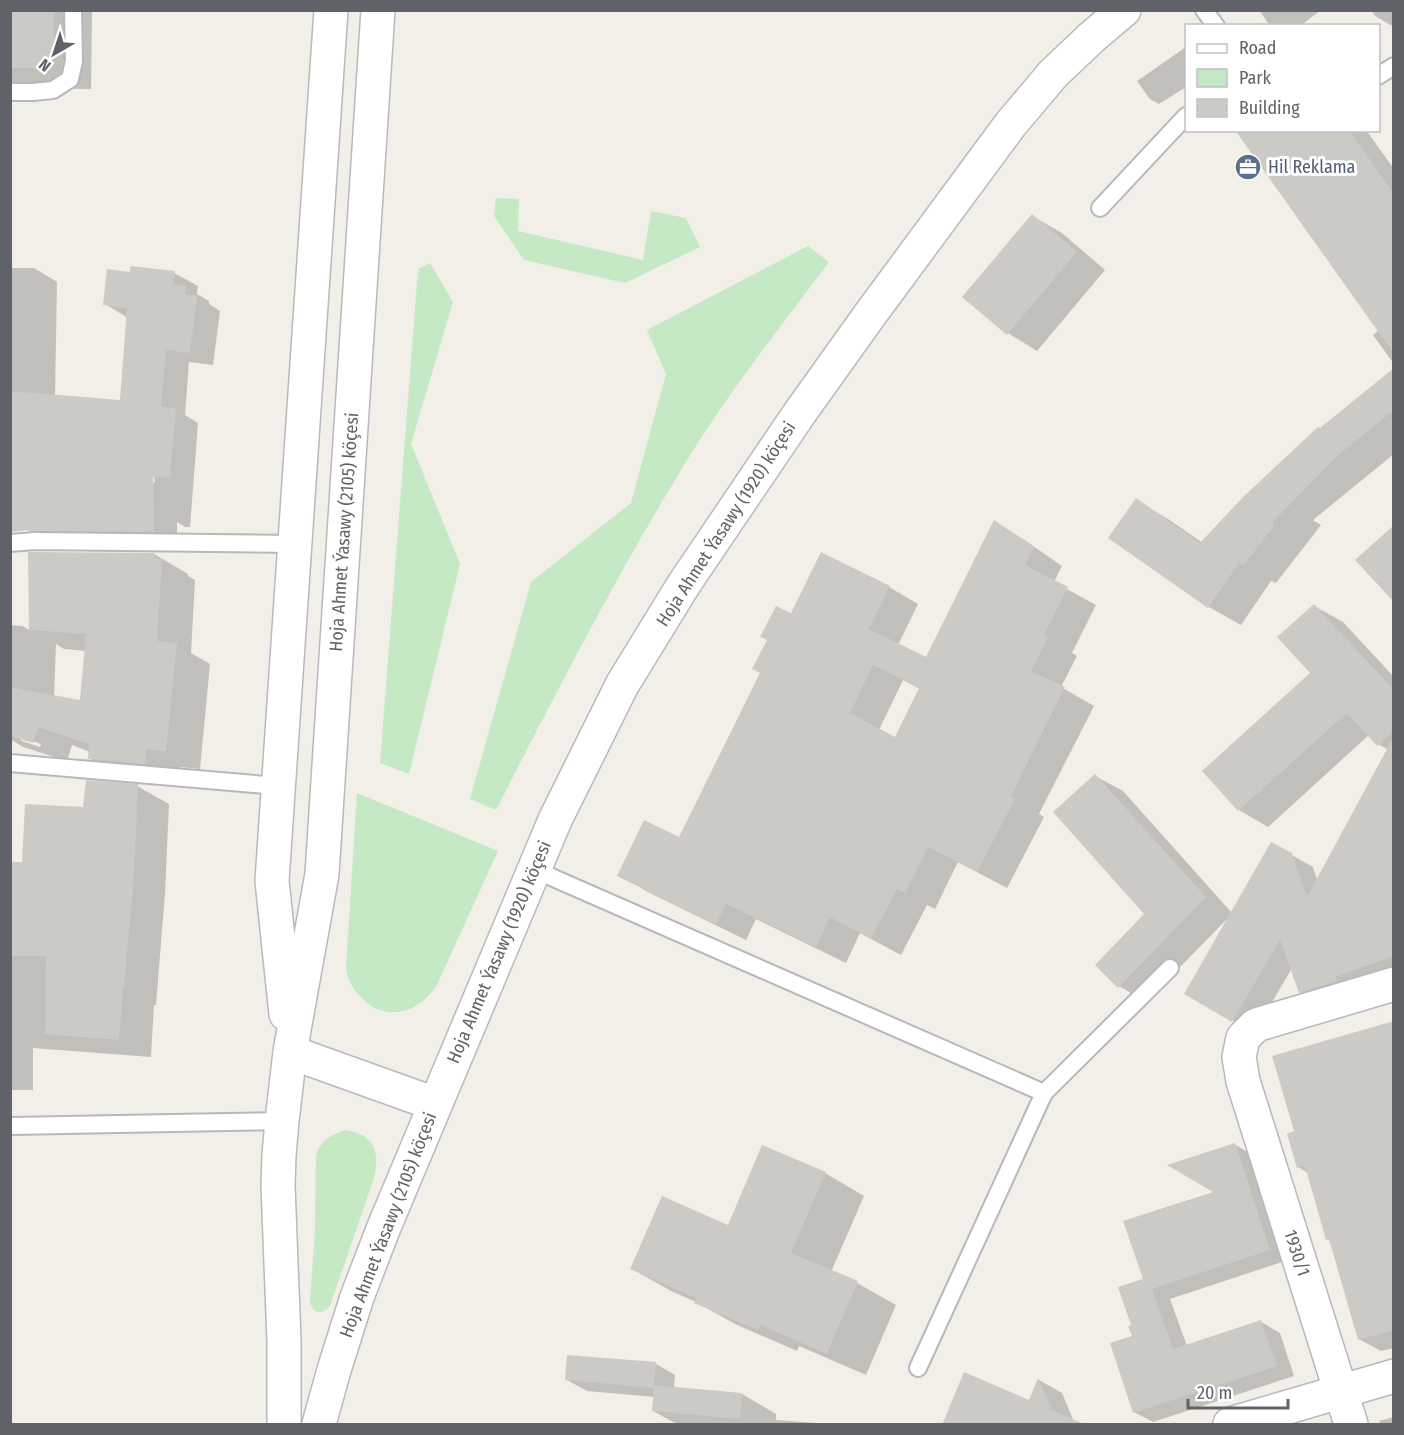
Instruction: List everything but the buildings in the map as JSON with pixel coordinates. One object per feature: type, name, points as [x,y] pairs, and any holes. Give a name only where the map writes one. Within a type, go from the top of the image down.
[{"type":"street","name":"Hoja Ahmet Ýasawy (2105) köçesi","points":[[290,1052],[272,881],[331,10]]},
{"type":"street","name":"Hoja Ahmet Ýasawy (2105) köçesi","points":[[284,1425],[284,1341],[278,1185],[282,1121],[290,1052],[322,874],[378,10]]},
{"type":"street","name":"Hoja Ahmet Ýasawy (1920) köçesi","points":[[435,1104],[555,820],[622,685],[684,584],[799,414],[1010,126],[1053,74],[1124,10]]},
{"type":"street","name":"1930/1","points":[[1351,1425],[1243,1081],[1239,1057],[1243,1038],[1256,1025],[1394,984]]},
{"type":"street","name":"Hoja Ahmet Ýasawy (2105) köçesi","points":[[290,1052],[435,1104],[357,1297],[319,1425]]},
{"type":"street","points":[[1230,1425],[1394,1376]]},
{"type":"lane","points":[[10,92],[53,90],[70,79],[74,61],[73,10]]},
{"type":"lane","points":[[1204,10],[1214,24]]},
{"type":"lane","points":[[1380,75],[1394,66]]},
{"type":"lane","points":[[1100,208],[1185,117]]},
{"type":"lane","points":[[10,543],[34,541],[295,544]]},
{"type":"lane","points":[[10,763],[278,786]]},
{"type":"lane","points":[[533,869],[1044,1093]]},
{"type":"lane","points":[[918,1368],[1044,1093],[1170,969]]},
{"type":"lane","points":[[10,1126],[282,1121]]},
{"type":"green space","points":[[496,198],[519,199],[518,231],[643,260],[651,211],[686,218],[700,247],[625,283],[524,260],[494,216]]},
{"type":"green space","points":[[808,246],[829,262],[734,390],[656,511],[496,810],[470,799],[531,582],[631,503],[666,374],[647,330]]},
{"type":"green space","points":[[430,263],[453,302],[411,444],[460,564],[409,774],[380,763],[418,269]]},
{"type":"green space","points":[[357,793],[498,851],[436,987],[419,1004],[400,1012],[379,1010],[369,1004],[352,986],[346,967]]},
{"type":"green space","points":[[346,1130],[369,1140],[375,1150],[375,1175],[330,1306],[324,1311],[317,1312],[312,1308],[310,1301],[315,1230],[316,1156],[320,1146],[327,1139]]},
{"type":"place","name":"Hil Reklama","points":[[1248,167]]}]
